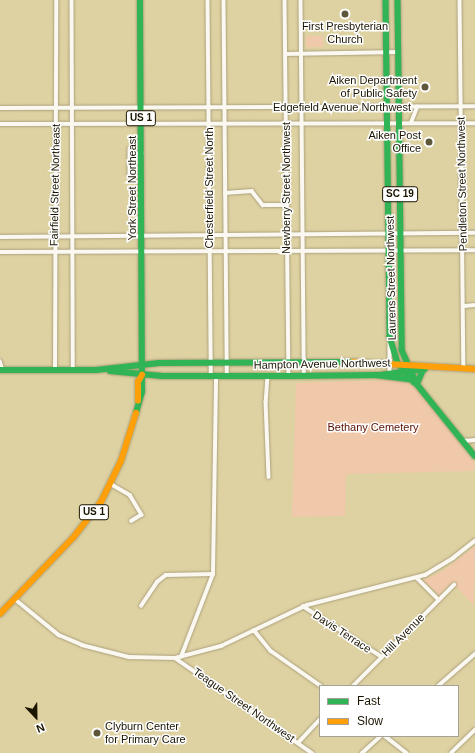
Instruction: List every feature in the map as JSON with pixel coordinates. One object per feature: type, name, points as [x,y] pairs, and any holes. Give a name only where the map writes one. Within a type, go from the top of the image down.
[{"type":"main road","name":"York Street Northeast","points":[[0,614],[80,529],[111,484],[126,447],[138,403],[137,387],[142,375],[140,0]]},
{"type":"main road","name":"Laurens Street Northwest","points":[[386,0],[390,338],[398,363],[410,379],[417,384]]},
{"type":"main road","name":"Laurens Street Northwest","points":[[398,0],[400,234],[403,353],[417,384],[475,456]]},
{"type":"main road","points":[[394,353],[403,353]]},
{"type":"main road","name":"Hampton Avenue Northwest","points":[[96,370],[142,365],[211,363],[389,362],[407,364],[426,369]]},
{"type":"main road","name":"Hampton Avenue Northwest","points":[[96,370],[142,375],[304,376],[376,375],[426,369],[475,368]]},
{"type":"main road","points":[[417,384],[426,369]]},
{"type":"main road","points":[[2,370],[96,370]]},
{"type":"main road","points":[[376,375],[410,379]]},
{"type":"street","name":"Fairfield Street Northeast","points":[[55,370],[54,236],[56,0]]},
{"type":"street","name":"Fairfield Street Northeast","points":[[72,0],[74,251],[73,370]]},
{"type":"street","name":"Chesterfield Street North","points":[[181,657],[213,574],[214,376],[211,363],[209,251],[208,0]]},
{"type":"street","name":"Chesterfield Street North","points":[[224,0],[228,376]]},
{"type":"street","name":"Newberry Street Northwest","points":[[285,0],[286,250],[289,376]]},
{"type":"street","name":"Newberry Street Northwest","points":[[301,0],[304,376]]},
{"type":"street","name":"Pendleton Street Northwest","points":[[460,0],[464,369]]},
{"type":"street","points":[[286,54],[302,52],[399,52]]},
{"type":"street","name":"Edgefield Avenue Northwest","points":[[0,108],[56,109],[475,106]]},
{"type":"street","points":[[411,123],[417,107]]},
{"type":"street","name":"Edgefield Avenue Northwest","points":[[0,124],[141,126],[302,123],[475,123]]},
{"type":"street","points":[[130,175],[130,151],[142,153]]},
{"type":"street","points":[[130,162],[142,161]]},
{"type":"street","points":[[225,193],[252,191],[263,205],[287,205]]},
{"type":"street","points":[[0,237],[142,235],[226,236],[475,232]]},
{"type":"street","points":[[0,252],[142,250],[475,250]]},
{"type":"street","points":[[464,306],[475,305]]},
{"type":"street","name":"Laurens Street Northwest","points":[[390,338],[390,374]]},
{"type":"street","points":[[0,360],[2,370]]},
{"type":"street","points":[[268,376],[269,477]]},
{"type":"street","points":[[463,441],[475,440]]},
{"type":"street","points":[[111,484],[130,495],[139,509],[142,515],[132,521]]},
{"type":"street","points":[[15,599],[59,635],[82,645],[129,657],[175,658],[220,646],[303,606],[417,578],[439,568],[475,541]]},
{"type":"street","points":[[142,606],[157,582],[166,575],[213,574]]},
{"type":"street","points":[[417,578],[439,600]]},
{"type":"street","name":"Hill Avenue","points":[[354,685],[454,585]]},
{"type":"street","name":"Davis Terrace","points":[[303,606],[382,657]]},
{"type":"street","points":[[254,630],[271,651],[320,685]]},
{"type":"street","points":[[439,685],[475,654]]},
{"type":"street","name":"Teague Street Northwest","points":[[175,658],[312,753]]},
{"type":"street","points":[[298,743],[319,720]]},
{"type":"street","points":[[452,753],[475,730]]},
{"type":"street","points":[[362,753],[380,737]]},
{"type":"street","points":[[386,737],[407,753]]},
{"type":"green space","points":[[306,36],[323,36],[323,47],[306,47]]},
{"type":"green space","name":"Bethany Cemetery","points":[[391,380],[405,382],[416,389],[475,464],[475,468],[472,471],[346,474],[345,516],[292,517],[296,383]]},
{"type":"green space","points":[[475,546],[474,606],[452,582],[439,595],[423,580],[443,571]]},
{"type":"traffic: fast","points":[[136,413],[142,392],[140,0]]},
{"type":"traffic: fast","points":[[386,0],[390,337],[398,363],[414,382]]},
{"type":"traffic: fast","points":[[398,0],[402,350],[417,384],[475,456]]},
{"type":"traffic: fast","points":[[0,370],[96,370],[159,363],[353,362]]},
{"type":"traffic: fast","points":[[110,371],[162,376],[289,376],[380,375],[425,369]]},
{"type":"traffic: fast","points":[[417,384],[423,370]]},
{"type":"traffic: fast","points":[[376,375],[410,379]]},
{"type":"traffic: slow","points":[[353,362],[475,369]]},
{"type":"traffic: slow","points":[[138,401],[138,382],[142,375]]},
{"type":"traffic: slow","points":[[0,614],[73,538],[101,502],[121,461],[136,413]]},
{"type":"place","name":"First Presbyterian Church","points":[[345,14]]},
{"type":"place","name":"Aiken Department of Public Safety","points":[[425,87]]},
{"type":"place","name":"Aiken Post Office","points":[[429,142]]},
{"type":"place","name":"Clyburn Center for Primary Care","points":[[97,733]]}]
